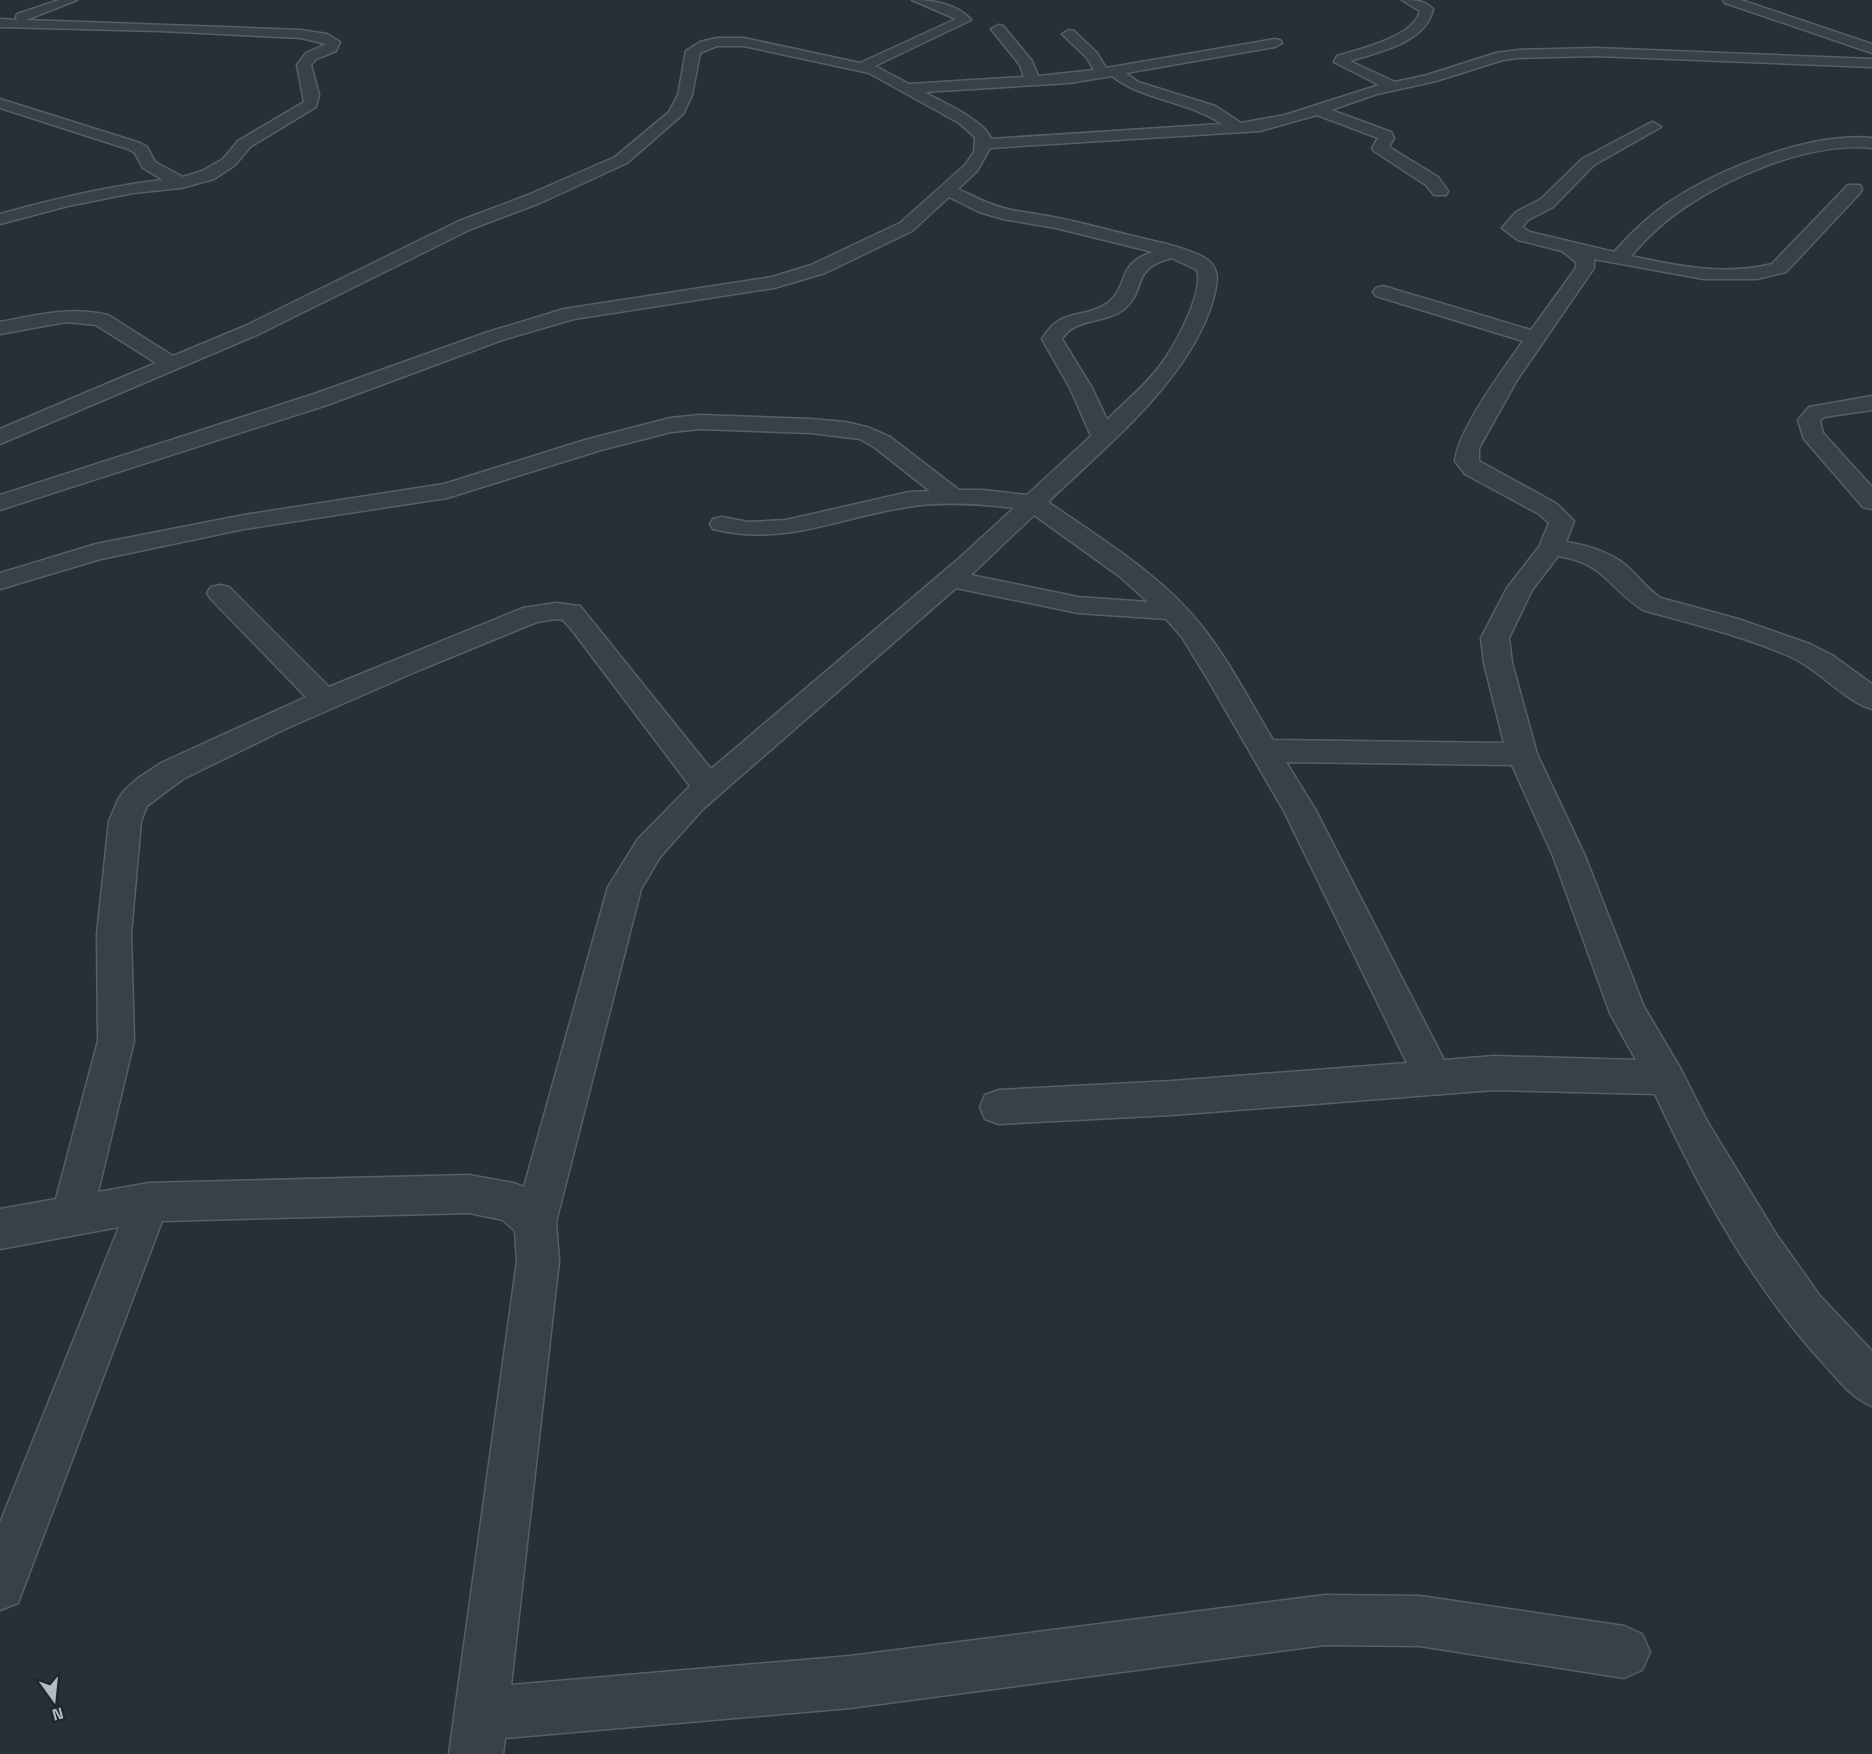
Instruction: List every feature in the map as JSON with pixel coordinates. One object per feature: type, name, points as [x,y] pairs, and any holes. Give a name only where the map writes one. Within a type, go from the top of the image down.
[{"type":"street","points":[[2,23],[71,0]]},
{"type":"street","points":[[862,67],[965,20],[956,13],[918,0]]},
{"type":"street","points":[[1392,86],[1341,63],[1342,58],[1394,40],[1419,28],[1428,14],[1427,9],[1408,0]]},
{"type":"street","points":[[1729,0],[1872,49]]},
{"type":"street","points":[[0,219],[66,201],[133,188],[181,183],[219,170],[244,144],[311,104],[312,98],[304,74],[304,65],[312,56],[331,48],[333,42],[312,35],[160,27],[2,23]]},
{"type":"street","points":[[998,29],[1027,64],[1032,82]]},
{"type":"street","points":[[1069,34],[1109,73],[1133,85],[1209,109],[1239,128]]},
{"type":"street","points":[[0,437],[252,330],[465,225],[534,199],[621,160],[675,114],[685,95],[693,51],[699,45],[713,42],[744,42],[862,67],[909,88],[964,120],[983,136],[982,152],[971,168],[906,227],[818,269],[774,282],[571,313],[495,336],[322,399],[0,503]]},
{"type":"street","points":[[909,88],[1032,82],[1109,73],[1275,43]]},
{"type":"street","points":[[984,144],[1239,128],[1275,123],[1392,86],[1474,66],[1501,56],[1531,52],[1596,52],[1872,63]]},
{"type":"street","points":[[0,103],[134,146],[141,150],[148,165],[181,183]]},
{"type":"street","points":[[1317,110],[1385,135],[1386,138],[1380,148],[1432,180],[1440,191]]},
{"type":"street","points":[[1653,127],[1588,162],[1546,203],[1522,216],[1511,228],[1524,236],[1668,269],[1737,275],[1767,273],[1779,268],[1854,189]]},
{"type":"street","points":[[1618,258],[1654,222],[1726,176],[1755,164],[1820,146],[1853,141],[1872,143]]},
{"type":"street","points":[[947,190],[985,208],[1009,215],[1056,223],[1174,252],[1197,261],[1205,267],[1209,278],[1202,304],[1186,342],[1169,369],[1103,437],[951,579],[692,801],[649,848],[625,887],[535,1222],[538,1261],[478,1734],[850,1682],[1325,1620],[1420,1621],[1624,1652]]},
{"type":"street","points":[[1568,247],[1586,260],[1585,268],[1506,380],[1468,448],[1467,461],[1473,470],[1548,509],[1562,519],[1551,549],[1520,588],[1496,638],[1498,663],[1522,754],[1569,856],[1628,1013],[1666,1078],[1693,1134],[1761,1248],[1805,1311],[1872,1384]]},
{"type":"street","points":[[1103,437],[1081,388],[1052,339],[1060,328],[1071,322],[1117,306],[1140,265],[1150,259],[1174,252]]},
{"type":"street","points":[[1383,292],[1535,338]]},
{"type":"street","points":[[0,328],[66,316],[101,319],[172,364]]},
{"type":"street","points":[[1872,403],[1817,412],[1809,420],[1812,434],[1872,502]]},
{"type":"street","points":[[0,581],[96,552],[232,524],[356,503],[447,491],[593,445],[680,424],[700,422],[811,426],[845,429],[867,434],[882,442],[952,497]]},
{"type":"street","points":[[722,524],[766,530],[909,499],[952,497],[1006,499],[1033,503],[1128,570],[1174,610],[1192,632],[1299,809],[1433,1077]]},
{"type":"street","points":[[1551,549],[1582,552],[1599,560],[1614,569],[1641,597],[1652,604],[1728,625],[1800,650],[1822,662],[1872,699]]},
{"type":"street","points":[[951,579],[1078,605],[1118,609],[1174,610]]},
{"type":"street","points":[[220,593],[326,700]]},
{"type":"street","points":[[72,1215],[116,1041],[115,923],[125,821],[134,800],[148,787],[172,771],[412,662],[532,614],[556,610],[571,612],[708,788]]},
{"type":"street","points":[[1264,751],[1522,754]]},
{"type":"street","points":[[999,1107],[1172,1098],[1494,1073],[1666,1078]]},
{"type":"street","points":[[0,1229],[149,1202],[470,1194],[513,1202],[535,1222]]},
{"type":"street","points":[[0,1584],[149,1202]]}]
